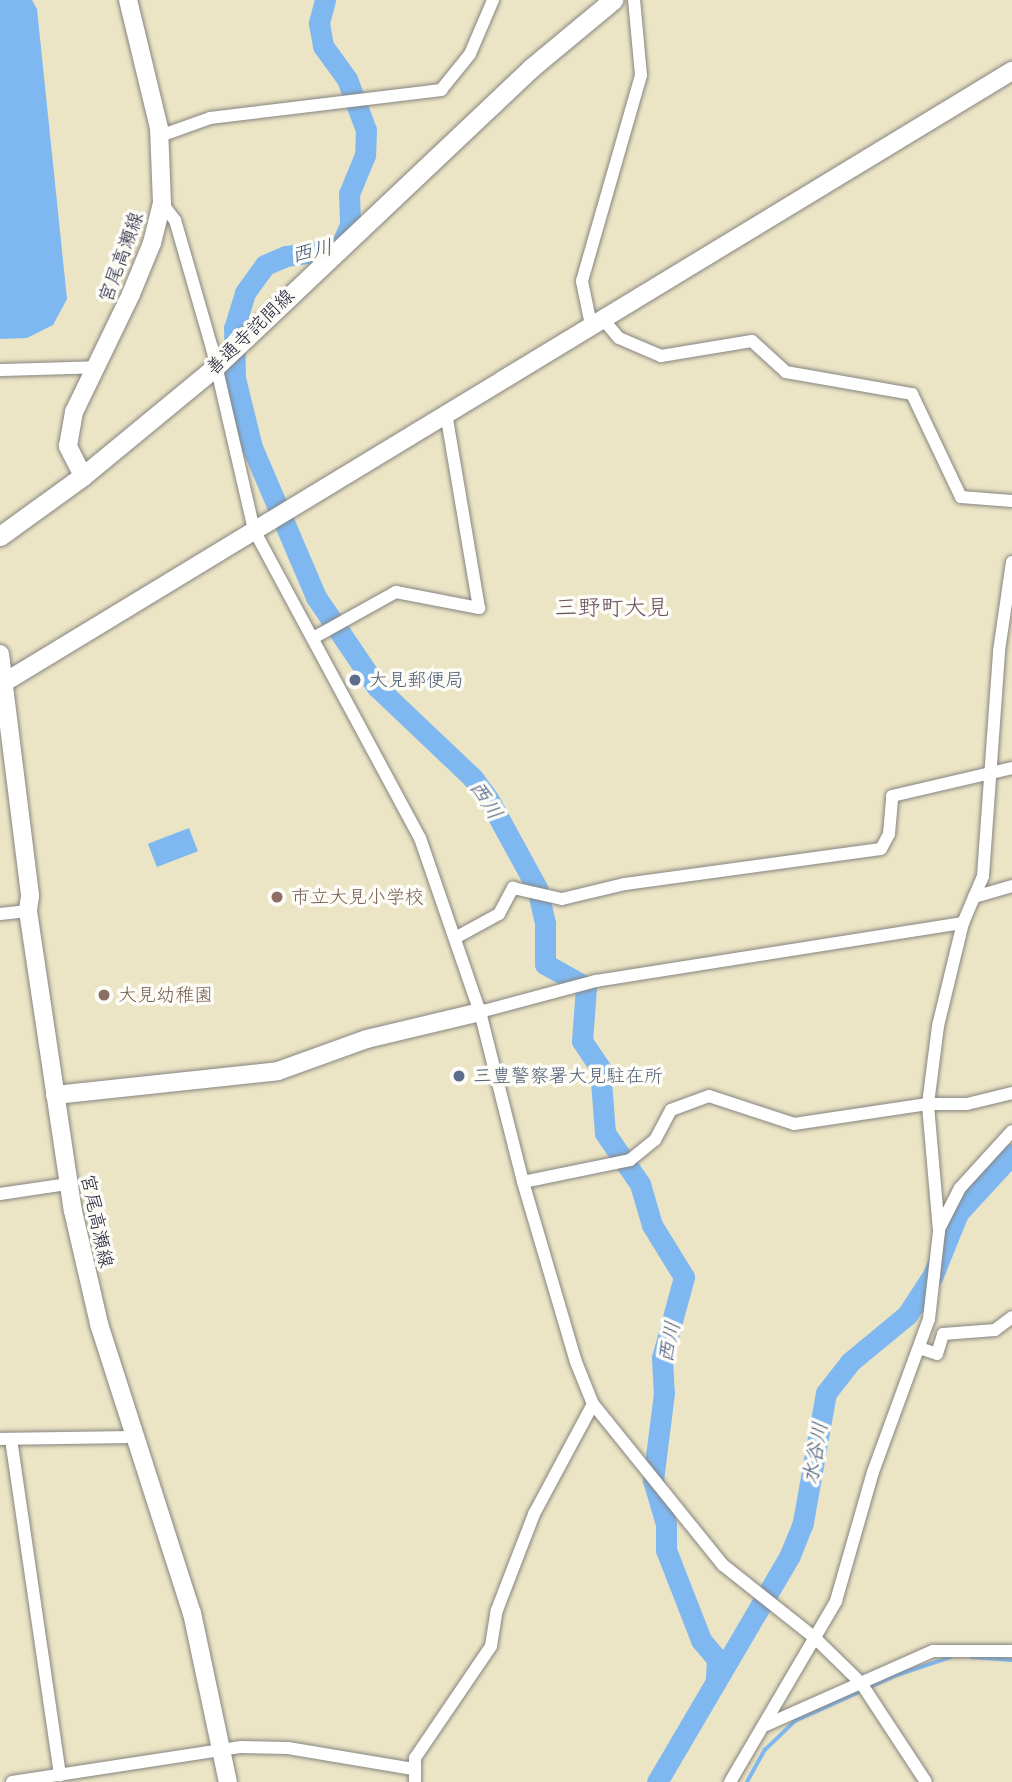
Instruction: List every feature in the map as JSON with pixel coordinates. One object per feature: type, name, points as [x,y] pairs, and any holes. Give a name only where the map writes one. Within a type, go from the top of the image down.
[{"type":"main road","name":"宮尾高瀬線","points":[[83,476],[72,458],[69,429],[99,367],[152,243],[162,203],[160,136],[128,0]]},
{"type":"main road","name":"善通寺詫間線","points":[[0,536],[83,476],[215,368],[531,68],[613,0]]},
{"type":"main road","points":[[1,684],[1012,71]]},
{"type":"main road","name":"宮尾高瀬線","points":[[0,654],[1,684],[30,896],[28,911],[68,1184],[99,1324],[192,1613],[228,1782]]},
{"type":"main road","points":[[55,1095],[278,1071],[367,1040],[480,1012]]},
{"type":"street","points":[[160,136],[210,118],[441,90],[470,54],[493,0]]},
{"type":"street","points":[[634,0],[641,75],[582,281],[597,322],[619,338],[661,356],[752,341],[786,372],[912,394],[961,497],[1012,501]]},
{"type":"street","points":[[162,203],[174,220],[215,368],[254,530],[315,637],[420,838],[480,1012],[523,1182],[576,1362],[593,1404],[723,1565],[815,1638],[864,1687],[926,1782]]},
{"type":"street","points":[[0,370],[99,367]]},
{"type":"street","points":[[315,637],[396,592],[479,608],[446,412]]},
{"type":"street","points":[[730,1782],[836,1601],[873,1472],[929,1320],[939,1231],[928,1104],[938,1026],[962,923],[983,876],[999,652],[1012,562]]},
{"type":"street","points":[[455,938],[499,914],[513,888],[562,899],[625,884],[881,849],[889,834],[892,796],[1012,768]]},
{"type":"street","points":[[974,897],[1012,886]]},
{"type":"street","points":[[0,914],[28,911]]},
{"type":"street","points":[[480,1012],[596,981],[962,923]]},
{"type":"street","points":[[523,1182],[630,1160],[654,1140],[671,1110],[709,1096],[794,1124],[928,1104],[967,1104],[1012,1093]]},
{"type":"street","points":[[939,1231],[960,1188],[1012,1131]]},
{"type":"street","points":[[0,1194],[68,1184]]},
{"type":"street","points":[[919,1348],[937,1354],[943,1334],[995,1330],[1012,1317]]},
{"type":"street","points":[[12,1782],[223,1750],[288,1748],[414,1776],[415,1758],[491,1646],[497,1609],[534,1514],[593,1404]]},
{"type":"street","points":[[60,1775],[6,1439],[126,1437]]},
{"type":"street","points":[[765,1725],[864,1687],[933,1651],[1012,1651]]},
{"type":"water","points":[[0,0],[32,0],[37,9],[67,299],[53,325],[27,338],[0,339]]},
{"type":"water","points":[[189,828],[198,851],[157,867],[148,844]]},
{"type":"waterway","name":"西川","points":[[325,0],[319,23],[323,46],[347,79],[366,130],[365,155],[349,194],[350,225],[341,245],[334,249],[286,256],[265,265],[245,293],[234,328],[235,378],[252,447],[316,597],[377,687],[473,778],[489,800],[537,888],[545,924],[545,964],[586,987],[582,1041],[600,1068],[605,1133],[640,1184],[652,1225],[684,1277],[662,1358],[664,1393],[653,1480],[666,1524],[666,1550],[701,1640],[717,1659],[716,1681]]},
{"type":"waterway","name":"水谷川","points":[[657,1782],[790,1555],[803,1522],[826,1393],[850,1362],[907,1315],[933,1275],[958,1213],[1012,1154]]},
{"type":"waterway","points":[[747,1782],[765,1750],[795,1721],[897,1675],[951,1657]]},
{"type":"waterway","points":[[972,1657],[1012,1660]]},
{"type":"place","name":"大見郵便局","points":[[355,680]]},
{"type":"place","name":"市立大見小学校","points":[[277,897]]},
{"type":"place","name":"大見幼稚園","points":[[104,995]]},
{"type":"place","name":"三豊警察署大見駐在所","points":[[459,1076]]},
{"type":"district","name":"三野町大見","points":[[612,608]]}]
